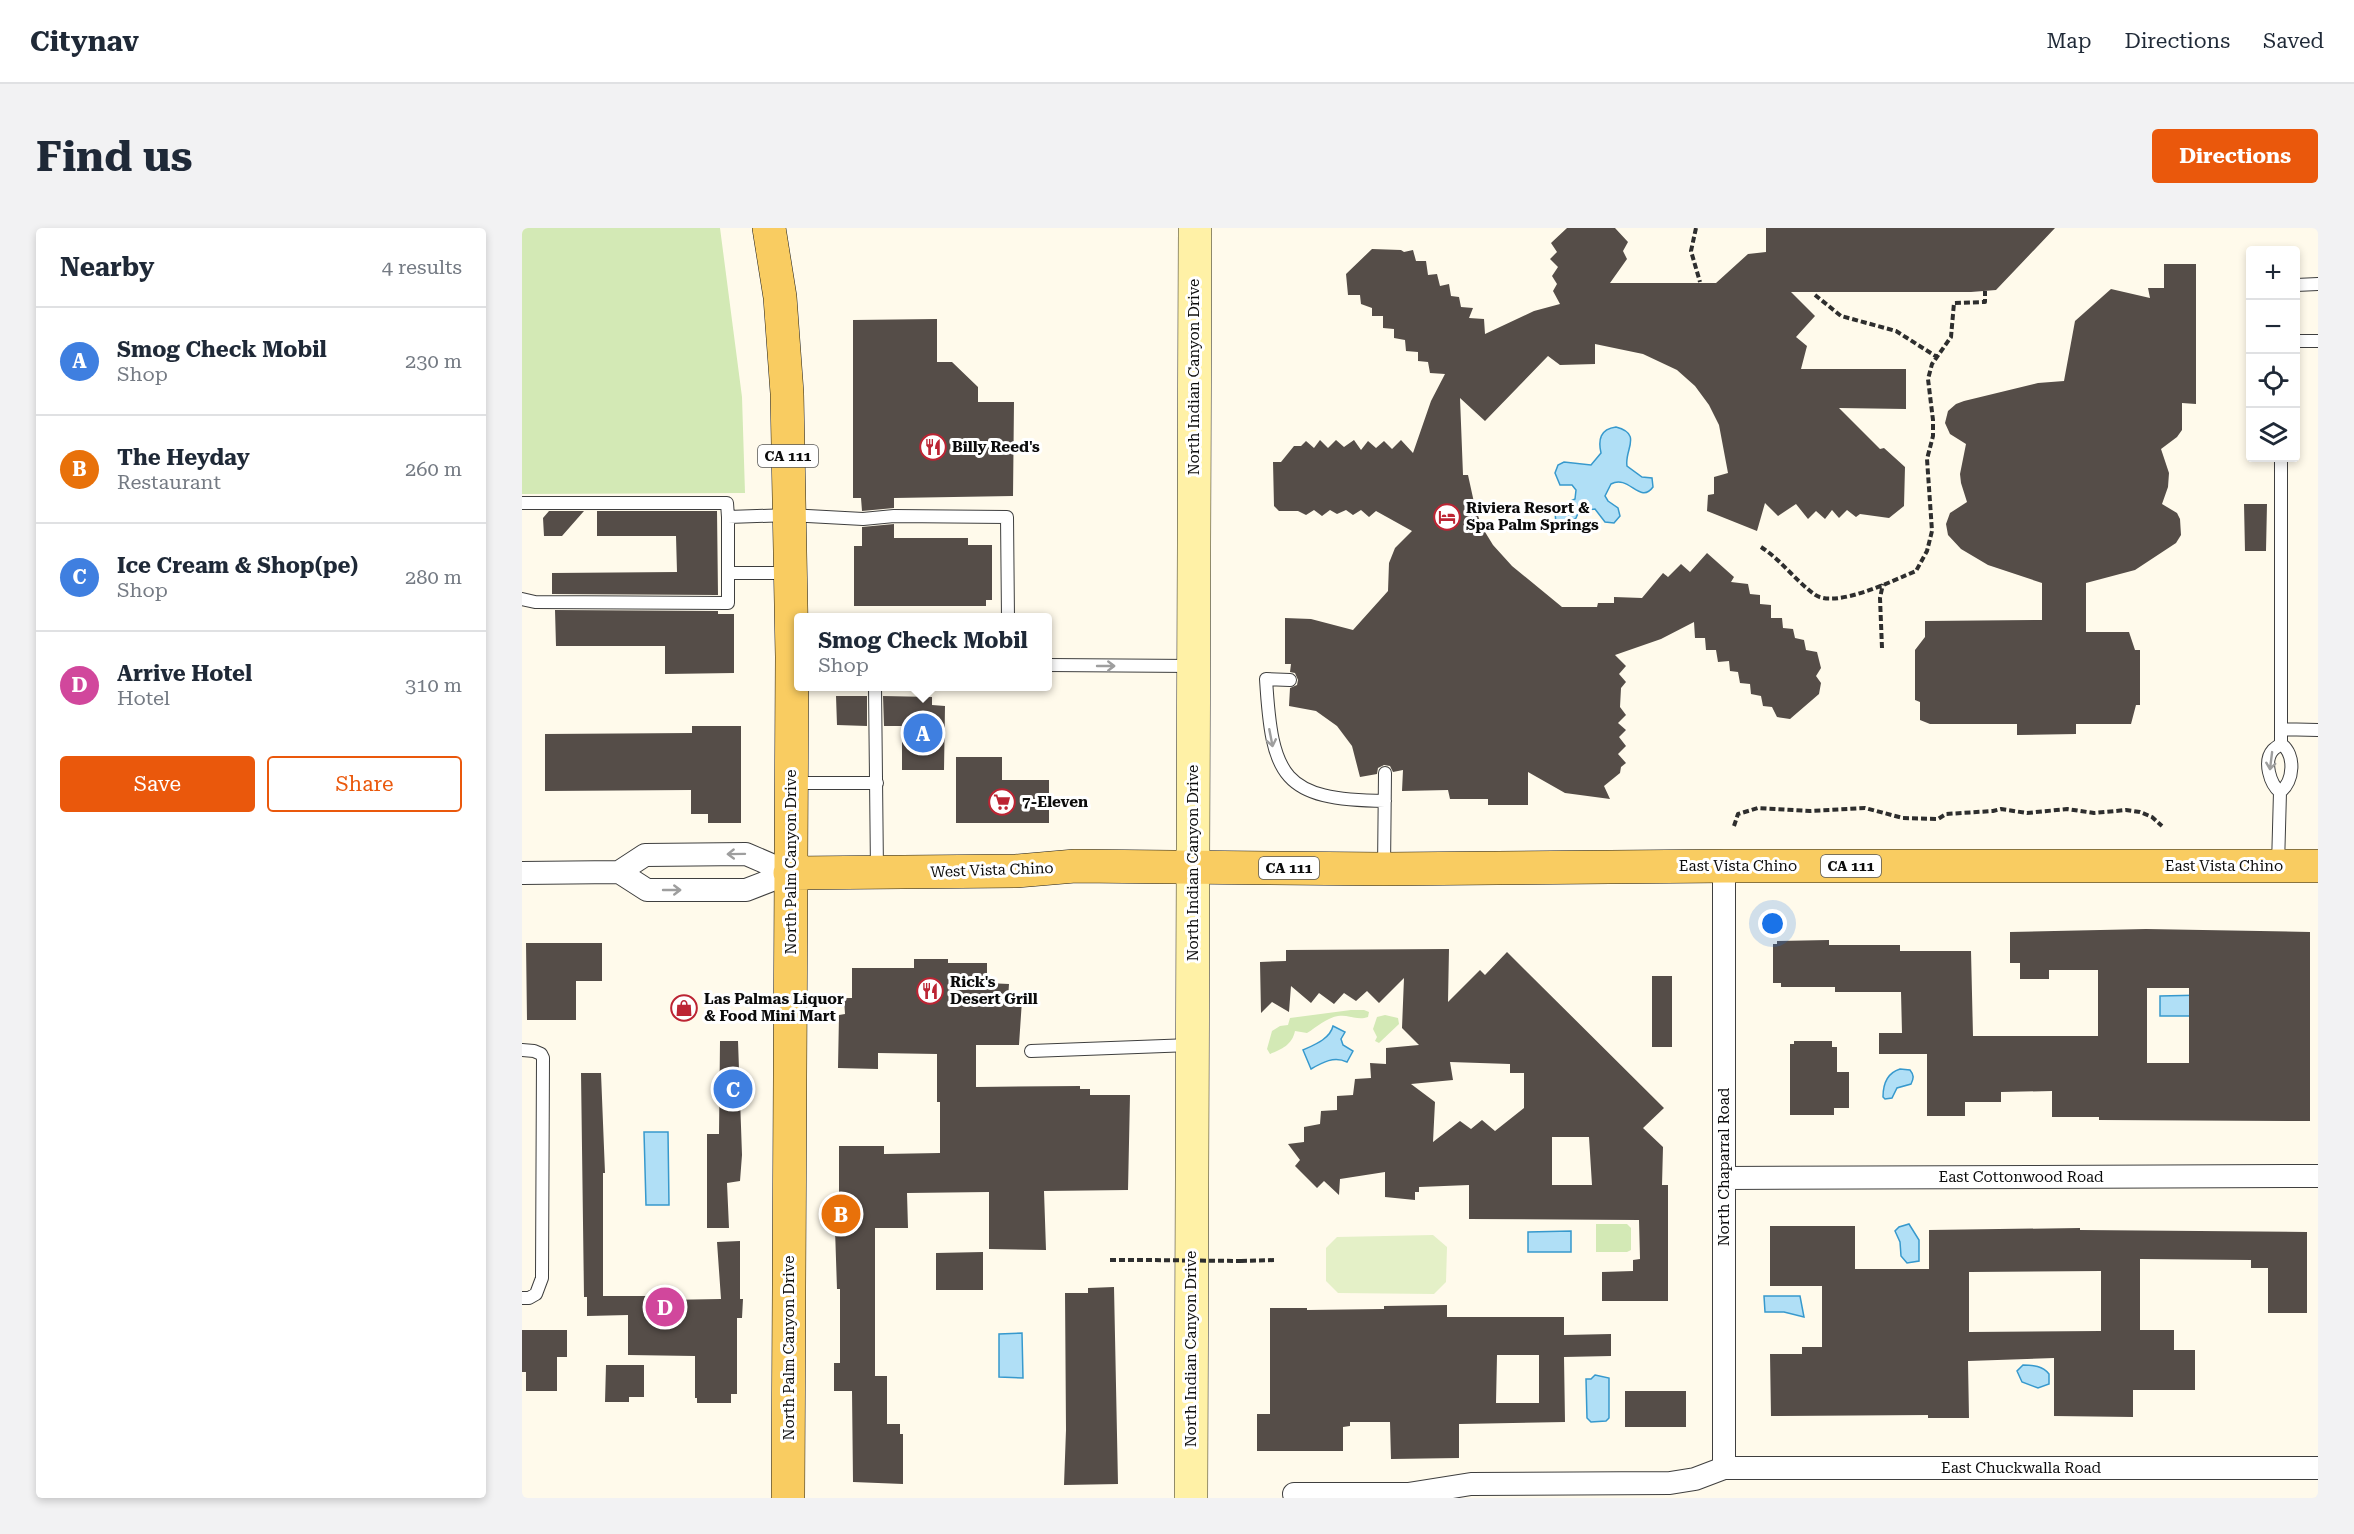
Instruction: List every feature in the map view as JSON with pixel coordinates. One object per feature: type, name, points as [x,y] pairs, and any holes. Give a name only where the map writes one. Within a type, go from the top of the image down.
[{"type":"main road","name":"North Palm Canyon Drive","points":[[769,228],[780,297],[787,383],[790,573],[794,640]]},
{"type":"main road","name":"North Indian Canyon Drive","points":[[1191,1498],[1195,228]]},
{"type":"main road","name":"North Palm Canyon Drive","points":[[788,1498],[790,873],[794,688]]},
{"type":"main road","name":"West Vista Chino","points":[[790,873],[1016,871],[1075,866],[1194,867]]},
{"type":"main road","name":"East Vista Chino","points":[[1194,867],[1384,869],[1724,866],[2318,866]]},
{"type":"street","name":"West Vista Chino","points":[[746,854],[790,873],[746,890],[647,890],[619,872],[645,855],[746,854]]},
{"type":"street","name":"North Chaparral Road","points":[[1724,866],[1724,1468]]},
{"type":"street","points":[[522,873],[619,872]]},
{"type":"street","name":"East Cottonwood Road","points":[[1724,1178],[2318,1176]]},
{"type":"street","points":[[1294,1494],[1408,1494],[1471,1484],[1670,1483],[1695,1479],[1724,1468]]},
{"type":"street","name":"East Chuckwalla Road","points":[[1724,1468],[2318,1468]]},
{"type":"lane","points":[[2300,285],[2318,284]]},
{"type":"lane","points":[[2300,341],[2318,341]]},
{"type":"lane","points":[[2281,462],[2281,744]]},
{"type":"lane","points":[[522,503],[727,503],[728,603],[535,602],[522,599]]},
{"type":"lane","points":[[728,517],[789,516],[863,519],[894,516],[1007,517],[1008,613]]},
{"type":"lane","points":[[728,573],[790,573]]},
{"type":"lane","points":[[1052,665],[1193,666]]},
{"type":"lane","points":[[1290,680],[1266,679],[1271,737],[1280,763],[1288,774],[1310,792],[1326,797],[1342,800],[1385,801]]},
{"type":"lane","points":[[875,691],[874,744],[878,872]]},
{"type":"lane","points":[[2281,729],[2318,730]]},
{"type":"lane","points":[[2278,866],[2280,792],[2289,783],[2291,755],[2288,749],[2281,744]]},
{"type":"lane","points":[[2280,792],[2269,778],[2269,758],[2272,750],[2281,744]]},
{"type":"lane","points":[[1384,869],[1385,773]]},
{"type":"lane","points":[[791,783],[877,783]]},
{"type":"lane","points":[[1031,1050],[1193,1045]]},
{"type":"lane","points":[[522,1050],[534,1051],[541,1054],[543,1058],[542,1278],[536,1294],[530,1298],[522,1298]]},
{"type":"path","points":[[1696,228],[1691,251],[1700,282]]},
{"type":"path","points":[[1761,547],[1817,597],[1832,600],[1884,584],[1916,571],[1927,552],[1932,531],[1927,459],[1933,436],[1933,420],[1928,379],[1937,357],[1951,337],[1954,303],[1985,302],[1985,291]]},
{"type":"path","points":[[1815,295],[1841,316],[1896,331],[1937,357]]},
{"type":"path","points":[[1881,648],[1880,598],[1884,584]]},
{"type":"path","points":[[1734,826],[1738,814],[1758,808],[1810,810],[1865,808],[1903,818],[1938,819],[1946,814],[2001,809],[2027,813],[2067,809],[2094,813],[2126,810],[2152,817],[2162,826]]},
{"type":"path","points":[[1110,1260],[1276,1260]]},
{"type":"green space","points":[[522,228],[720,228],[742,397],[745,493],[522,494]]},
{"type":"green space","points":[[1351,1010],[1369,1012],[1368,1017],[1334,1017],[1307,1033],[1295,1031],[1289,1043],[1279,1050],[1270,1054],[1267,1049],[1272,1031],[1280,1026],[1288,1025],[1290,1018]]},
{"type":"green space","points":[[1385,1015],[1398,1018],[1399,1024],[1379,1043],[1375,1041],[1377,1037],[1373,1029],[1377,1017]]},
{"type":"green space","points":[[1596,1224],[1627,1224],[1631,1228],[1631,1250],[1596,1252]]},
{"type":"green space","points":[[1433,1235],[1447,1247],[1446,1282],[1434,1294],[1338,1293],[1326,1281],[1326,1248],[1337,1237]]},
{"type":"water","points":[[1616,427],[1624,430],[1631,438],[1627,466],[1642,477],[1652,478],[1653,487],[1643,493],[1623,483],[1611,484],[1605,496],[1618,508],[1620,516],[1614,523],[1605,522],[1595,509],[1579,511],[1576,518],[1565,526],[1556,524],[1555,512],[1560,506],[1575,499],[1576,490],[1572,485],[1560,485],[1555,473],[1558,465],[1564,462],[1591,465],[1601,453],[1601,436],[1606,430]]},
{"type":"water","points":[[2205,995],[2206,1016],[2160,1016],[2160,996]]},
{"type":"water","points":[[1333,1026],[1345,1032],[1341,1039],[1343,1045],[1353,1051],[1347,1062],[1333,1060],[1311,1069],[1303,1050],[1329,1035]]},
{"type":"water","points":[[1900,1069],[1910,1070],[1913,1077],[1911,1084],[1897,1088],[1892,1098],[1885,1099],[1883,1093],[1887,1080],[1892,1073]]},
{"type":"water","points":[[644,1132],[668,1132],[669,1205],[646,1205]]},
{"type":"water","points":[[1909,1224],[1919,1240],[1919,1261],[1907,1263],[1901,1256],[1900,1242],[1895,1231]]},
{"type":"water","points":[[1571,1231],[1571,1252],[1528,1252],[1528,1232]]},
{"type":"water","points":[[1764,1296],[1800,1296],[1804,1317],[1784,1312],[1765,1312]]},
{"type":"water","points":[[1022,1333],[1023,1378],[999,1377],[999,1334]]},
{"type":"water","points":[[2023,1365],[2044,1369],[2049,1374],[2049,1384],[2038,1388],[2022,1382],[2017,1371]]},
{"type":"water","points":[[1595,1375],[1609,1378],[1609,1418],[1606,1421],[1591,1422],[1587,1418],[1586,1379],[1591,1379]]},
{"type":"building","name":"Riviera Resort & Spa Palm Springs","points":[[1567,228],[1615,228],[1628,242],[1623,251],[1627,259],[1610,283],[1716,283],[1748,254],[1766,252],[1766,228],[2055,228],[1996,290],[1791,292],[1815,316],[1796,337],[1807,346],[1801,369],[1906,369],[1906,409],[1839,408],[1880,449],[1884,448],[1905,467],[1904,506],[1889,518],[1860,514],[1856,517],[1847,510],[1839,518],[1832,510],[1825,519],[1816,511],[1808,519],[1796,504],[1778,516],[1765,503],[1757,531],[1707,511],[1708,495],[1714,494],[1714,477],[1728,473],[1719,425],[1709,405],[1695,386],[1677,370],[1643,354],[1595,344],[1595,364],[1560,365],[1548,356],[1485,421],[1460,398],[1463,475],[1468,475],[1482,527],[1493,545],[1512,566],[1562,607],[1597,607],[1598,603],[1614,603],[1614,597],[1642,598],[1663,573],[1668,577],[1681,564],[1690,572],[1707,553],[1734,577],[1731,582],[1748,584],[1750,594],[1760,595],[1760,604],[1771,605],[1771,618],[1782,618],[1783,628],[1793,629],[1795,638],[1804,640],[1806,650],[1817,652],[1821,668],[1816,676],[1821,683],[1819,694],[1790,719],[1777,717],[1772,707],[1763,706],[1761,696],[1751,694],[1750,684],[1740,683],[1738,672],[1730,671],[1729,661],[1718,662],[1716,650],[1706,650],[1705,638],[1695,638],[1694,622],[1661,639],[1615,655],[1626,666],[1619,674],[1626,682],[1621,688],[1620,707],[1626,715],[1618,723],[1626,730],[1619,737],[1626,746],[1618,754],[1626,763],[1621,767],[1620,773],[1604,786],[1610,799],[1565,793],[1528,772],[1528,805],[1488,805],[1488,799],[1450,799],[1448,790],[1402,791],[1403,770],[1393,772],[1390,766],[1384,765],[1378,768],[1377,774],[1360,777],[1352,746],[1337,726],[1316,711],[1289,706],[1290,688],[1297,685],[1298,680],[1295,673],[1290,672],[1291,664],[1285,664],[1285,618],[1311,619],[1353,630],[1388,591],[1389,563],[1395,548],[1412,531],[1376,511],[1369,517],[1361,510],[1353,515],[1346,510],[1337,514],[1330,510],[1322,516],[1314,510],[1306,515],[1298,511],[1279,511],[1274,506],[1273,462],[1281,462],[1294,446],[1301,446],[1306,441],[1314,448],[1320,440],[1328,448],[1336,440],[1344,447],[1354,440],[1361,450],[1368,441],[1376,448],[1384,441],[1392,449],[1401,440],[1413,453],[1431,401],[1445,374],[1430,373],[1428,362],[1418,361],[1418,352],[1406,351],[1405,340],[1394,338],[1394,329],[1383,328],[1383,316],[1372,316],[1372,308],[1361,304],[1360,295],[1348,295],[1346,274],[1372,249],[1404,252],[1413,250],[1416,261],[1426,261],[1428,275],[1437,274],[1440,286],[1449,284],[1451,296],[1459,297],[1461,307],[1473,308],[1469,318],[1484,319],[1485,334],[1534,311],[1560,304],[1553,291],[1557,284],[1552,276],[1558,267],[1550,259],[1557,252],[1551,243]]},
{"type":"building","points":[[2164,264],[2196,264],[2196,404],[2182,403],[2182,430],[2177,437],[2161,449],[2169,473],[2168,487],[2162,504],[2177,513],[2180,519],[2181,535],[2176,543],[2135,570],[2086,583],[2086,632],[2129,632],[2135,650],[2140,650],[2140,705],[2136,705],[2131,724],[2076,724],[2076,734],[2017,735],[2017,724],[1930,724],[1920,720],[1920,702],[1915,700],[1915,650],[1925,637],[1925,621],[2042,620],[2042,583],[1988,565],[1961,549],[1948,535],[1946,524],[1950,513],[1967,502],[1960,474],[1966,444],[1950,434],[1945,423],[1948,411],[1964,401],[2038,383],[2064,381],[2075,321],[2111,289],[2150,298],[2148,288],[2164,288]]},
{"type":"building","name":"Billy Reed's","points":[[937,319],[937,362],[952,362],[978,387],[978,402],[1014,402],[1013,496],[894,498],[894,508],[862,511],[861,498],[853,498],[853,320]]},
{"type":"building","points":[[2244,504],[2267,504],[2266,551],[2245,551]]},
{"type":"building","points":[[549,511],[584,511],[562,536],[544,536],[543,518]]},
{"type":"building","points":[[597,511],[717,511],[718,595],[552,594],[552,573],[677,572],[676,536],[597,536]]},
{"type":"building","points":[[894,524],[894,538],[968,538],[968,545],[992,545],[992,600],[986,600],[986,606],[854,606],[854,546],[862,546],[862,527]]},
{"type":"building","points":[[555,610],[718,611],[718,614],[734,614],[734,673],[665,674],[665,646],[556,646]]},
{"type":"building","points":[[836,696],[867,696],[867,726],[837,725]]},
{"type":"building","points":[[883,696],[932,697],[932,705],[945,706],[944,770],[902,770],[902,726],[884,726]]},
{"type":"building","points":[[692,726],[741,726],[741,823],[708,823],[708,814],[691,814],[691,790],[545,791],[545,734],[692,733]]},
{"type":"building","name":"7-Eleven","points":[[956,757],[1002,757],[1002,780],[1049,780],[1049,823],[956,823]]},
{"type":"building","points":[[2146,929],[2310,932],[2310,1121],[2099,1120],[2099,1117],[2052,1117],[2052,1091],[2001,1092],[2001,1102],[1965,1102],[1965,1116],[1927,1116],[1927,1054],[1879,1054],[1879,1033],[1902,1033],[1901,992],[1835,992],[1835,987],[1781,987],[1781,983],[1773,983],[1773,944],[1777,944],[1777,941],[1829,940],[1829,945],[1900,945],[1900,951],[1971,951],[1973,1036],[2098,1036],[2098,970],[2049,970],[2049,979],[2020,979],[2020,963],[2010,963],[2010,932]],"holes":[[[2147,988],[2189,988],[2189,1063],[2147,1063]]]},
{"type":"building","points":[[526,943],[602,943],[602,981],[576,981],[576,1020],[527,1020]]},
{"type":"building","points":[[1449,949],[1448,1002],[1480,970],[1485,975],[1507,952],[1664,1108],[1643,1128],[1663,1147],[1662,1185],[1668,1185],[1668,1301],[1602,1301],[1602,1272],[1633,1271],[1633,1260],[1640,1259],[1639,1220],[1469,1219],[1469,1185],[1419,1187],[1419,1192],[1415,1192],[1415,1200],[1385,1197],[1385,1172],[1340,1179],[1339,1195],[1324,1181],[1317,1188],[1295,1166],[1300,1160],[1288,1144],[1304,1142],[1304,1127],[1320,1124],[1321,1111],[1337,1110],[1337,1096],[1353,1095],[1355,1079],[1371,1078],[1370,1063],[1386,1064],[1386,1048],[1419,1045],[1402,1028],[1404,978],[1379,1003],[1367,991],[1356,1001],[1344,993],[1334,1004],[1319,993],[1311,1003],[1291,986],[1289,1012],[1272,1002],[1261,1013],[1260,962],[1286,961],[1286,950]],"holes":[[[1450,1062],[1510,1064],[1510,1073],[1524,1073],[1524,1108],[1495,1131],[1482,1120],[1471,1129],[1460,1121],[1433,1142],[1435,1102],[1411,1084],[1453,1080]],[[1552,1137],[1589,1137],[1592,1185],[1552,1185]]]},
{"type":"building","points":[[914,959],[948,959],[948,963],[987,963],[987,983],[1009,984],[1008,999],[1022,1000],[1019,1045],[976,1045],[976,1087],[1080,1086],[1080,1089],[1090,1089],[1090,1095],[1130,1095],[1128,1190],[1044,1191],[1046,1250],[989,1249],[989,1192],[907,1193],[908,1228],[875,1228],[875,1376],[887,1376],[887,1424],[900,1424],[900,1434],[903,1434],[903,1484],[853,1482],[852,1391],[834,1391],[834,1363],[840,1363],[840,1289],[837,1289],[835,1229],[835,1199],[839,1199],[839,1146],[884,1146],[884,1154],[940,1153],[940,1102],[937,1102],[937,1054],[878,1053],[878,1069],[838,1068],[839,1015],[845,1014],[844,998],[852,998],[852,968],[914,968]]},
{"type":"building","points":[[1652,976],[1672,976],[1672,1047],[1652,1047]]},
{"type":"building","points":[[720,1041],[738,1041],[742,1155],[740,1181],[727,1183],[729,1228],[707,1228],[707,1134],[719,1134]]},
{"type":"building","points":[[1794,1041],[1832,1041],[1832,1047],[1837,1047],[1837,1072],[1849,1072],[1849,1108],[1834,1108],[1834,1115],[1790,1115],[1790,1044],[1794,1044]]},
{"type":"building","points":[[581,1073],[601,1073],[605,1173],[603,1173],[603,1296],[665,1296],[665,1300],[721,1299],[717,1242],[740,1241],[742,1318],[737,1318],[737,1394],[731,1394],[731,1403],[697,1403],[695,1356],[628,1355],[628,1315],[587,1316],[587,1297],[584,1297]]},
{"type":"building","points":[[1770,1226],[1855,1226],[1855,1269],[1929,1269],[1929,1230],[2080,1228],[2080,1230],[2307,1232],[2307,1313],[2268,1313],[2268,1268],[2251,1268],[2251,1260],[2140,1259],[2140,1330],[2174,1330],[2174,1350],[2195,1350],[2195,1390],[2133,1390],[2133,1417],[2054,1416],[2054,1358],[1968,1361],[1969,1418],[1928,1418],[1928,1415],[1771,1416],[1770,1354],[1802,1354],[1802,1347],[1822,1347],[1822,1286],[1770,1286]],"holes":[[[2101,1271],[2101,1331],[1969,1332],[1969,1272]]]},
{"type":"building","points":[[983,1252],[983,1290],[936,1290],[936,1253]]},
{"type":"building","points":[[1114,1287],[1118,1484],[1064,1485],[1065,1293],[1088,1293],[1088,1288]]},
{"type":"building","points":[[1447,1305],[1447,1317],[1564,1317],[1564,1335],[1611,1334],[1611,1356],[1564,1357],[1565,1422],[1459,1424],[1459,1458],[1391,1459],[1390,1422],[1350,1422],[1350,1426],[1343,1427],[1343,1451],[1257,1451],[1257,1414],[1270,1414],[1270,1308],[1384,1309],[1384,1306]],"holes":[[[1497,1355],[1539,1355],[1539,1403],[1496,1403]]]},
{"type":"building","points":[[522,1330],[567,1330],[567,1357],[557,1357],[557,1391],[526,1391],[526,1372],[522,1372]]},
{"type":"building","points":[[606,1365],[644,1365],[644,1397],[629,1397],[629,1402],[605,1402]]},
{"type":"building","points":[[1625,1391],[1686,1391],[1686,1427],[1625,1427]]},
{"type":"place","name":"Billy Reed's","points":[[933,447]]},
{"type":"place","name":"Riviera Resort & Spa Palm Springs","points":[[1447,517]]},
{"type":"place","name":"Smog Check Mobil","points":[[923,733]]},
{"type":"place","name":"7-Eleven","points":[[1002,802]]},
{"type":"place","name":"Rick's Desert Grill","points":[[930,991]]},
{"type":"place","name":"Las Palmas Liquor & Food Mini Mart","points":[[684,1008]]},
{"type":"place","name":"Ice Cream & Shop(pe)","points":[[733,1089]]},
{"type":"place","name":"The Heyday","points":[[841,1214]]},
{"type":"place","name":"Arrive Hotel","points":[[665,1307]]}]
